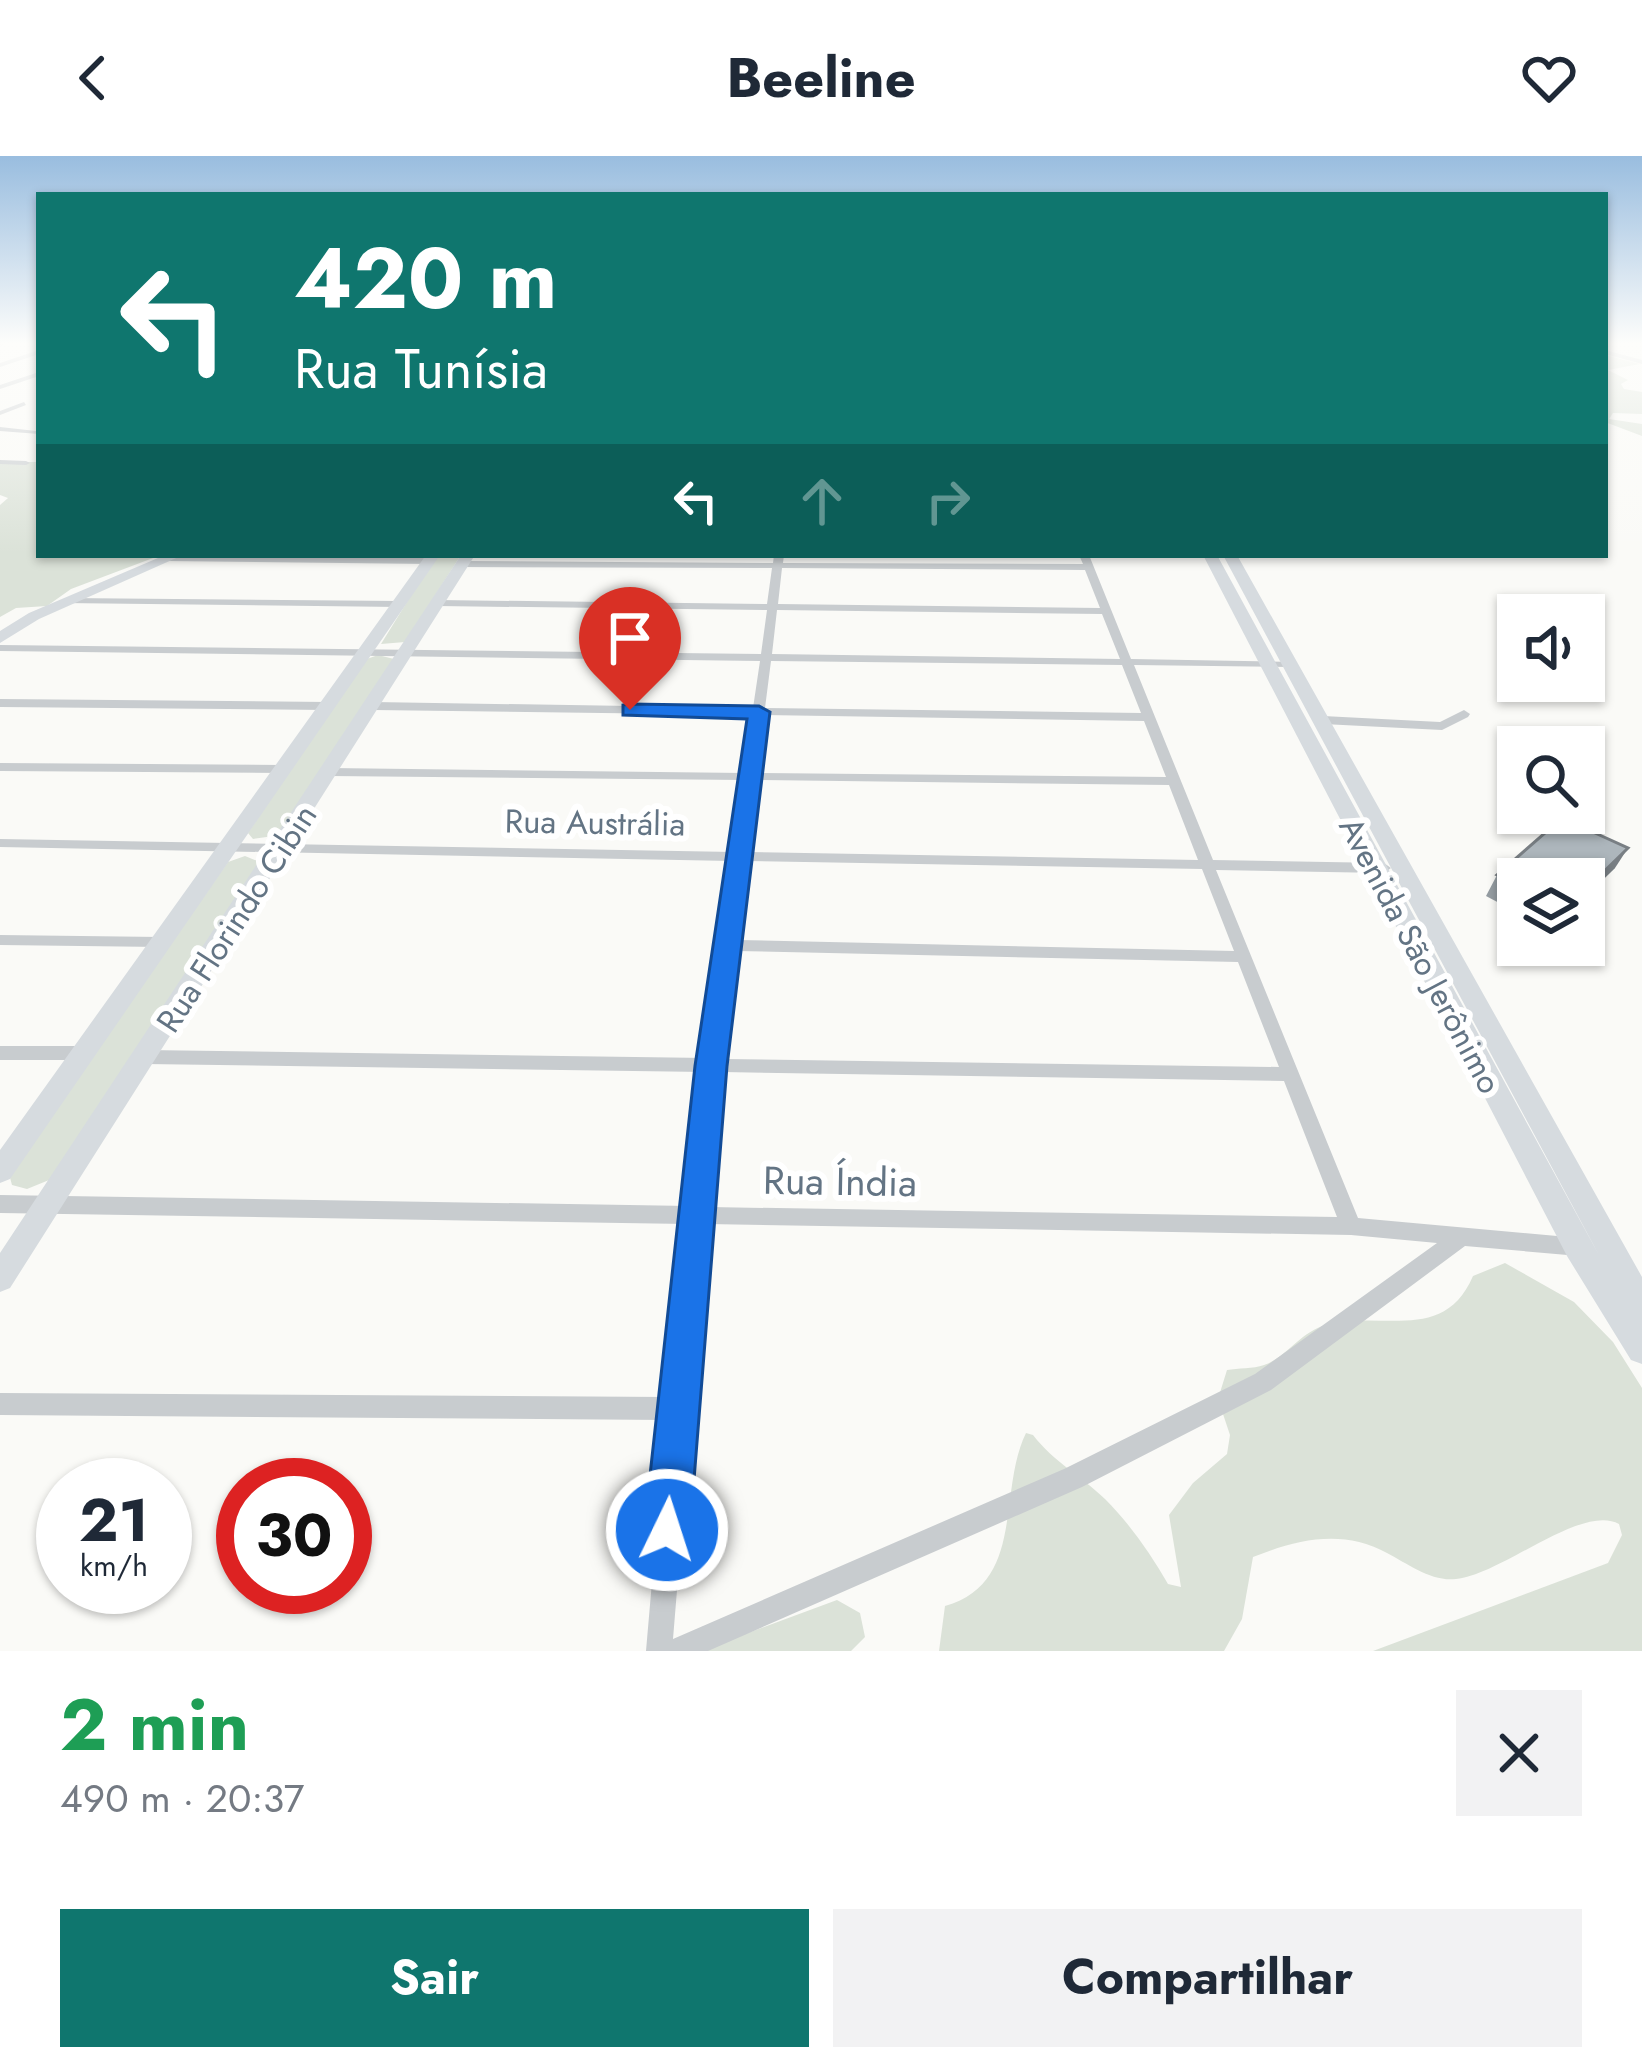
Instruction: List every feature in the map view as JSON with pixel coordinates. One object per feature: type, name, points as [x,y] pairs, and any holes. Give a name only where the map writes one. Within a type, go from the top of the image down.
[{"type":"street","points":[[0,429],[36,433]]},
{"type":"street","points":[[0,462],[26,463]]},
{"type":"street","points":[[0,638],[67,601],[170,558]]},
{"type":"street","name":"Rua Florindo Cibin","points":[[0,1172],[430,558]]},
{"type":"street","name":"Avenida São Jerônimo","points":[[1212,558],[1375,868],[1592,1246],[1642,1306]]},
{"type":"street","name":"Avenida São Jerônimo","points":[[1232,558],[1405,868],[1642,1349]]},
{"type":"street","points":[[465,559],[1086,561],[1351,1226]]},
{"type":"street","name":"Rua Florindo Cibin","points":[[0,1278],[465,559]]},
{"type":"street","points":[[659,1651],[675,1409],[711,1066],[778,561]]},
{"type":"street","points":[[67,601],[399,604]]},
{"type":"street","points":[[438,604],[1108,611]]},
{"type":"street","points":[[0,648],[1292,664]]},
{"type":"street","points":[[0,703],[327,706]]},
{"type":"street","points":[[374,706],[1148,717]]},
{"type":"street","points":[[1323,720],[1442,725],[1464,714]]},
{"type":"street","points":[[0,767],[283,769]]},
{"type":"street","points":[[330,772],[1174,782]]},
{"type":"street","name":"Rua Austrália","points":[[0,843],[1405,868]]},
{"type":"street","points":[[0,940],[161,942]]},
{"type":"street","points":[[728,945],[1244,957]]},
{"type":"street","points":[[0,1053],[83,1053]]},
{"type":"street","points":[[145,1057],[1289,1074]]},
{"type":"street","name":"Rua Índia","points":[[0,1204],[1351,1226],[1592,1246]]},
{"type":"street","points":[[677,1651],[1073,1478],[1263,1382],[1464,1235]]},
{"type":"street","points":[[0,1404],[675,1409]]},
{"type":"shaded area","points":[[1608,414],[1612,414],[1609,419],[1642,424],[1642,436],[1608,423]]},
{"type":"shaded area","points":[[0,462],[36,462],[36,558],[153,558],[71,589],[47,606],[16,608],[0,617],[0,505],[8,498],[0,495]]},
{"type":"shaded area","points":[[434,558],[459,558],[405,642],[381,644]]},
{"type":"shaded area","points":[[378,655],[394,659],[281,835],[253,839],[248,833],[364,660]]},
{"type":"shaded area","points":[[245,856],[260,862],[54,1178],[27,1189],[12,1185],[9,1174],[228,862]]},
{"type":"shaded area","points":[[1505,1263],[1574,1302],[1613,1342],[1642,1388],[1642,1651],[1373,1651],[1608,1563],[1622,1535],[1619,1524],[1603,1520],[1563,1531],[1495,1566],[1456,1579],[1429,1575],[1354,1541],[1320,1539],[1270,1551],[1253,1557],[1242,1619],[1224,1651],[939,1651],[945,1606],[971,1594],[988,1578],[999,1557],[1026,1433],[1105,1499],[1168,1584],[1181,1587],[1169,1515],[1193,1483],[1227,1454],[1230,1435],[1218,1399],[1227,1370],[1264,1365],[1326,1325],[1428,1317],[1461,1297],[1473,1276]]},
{"type":"shaded area","points":[[837,1600],[860,1613],[865,1637],[851,1651],[699,1651]]},
{"type":"building","points":[[1544,834],[1597,834],[1628,848],[1605,870],[1605,858],[1516,858]]},
{"type":"route","points":[[630,710],[759,712],[711,1066],[667,1530]]}]
